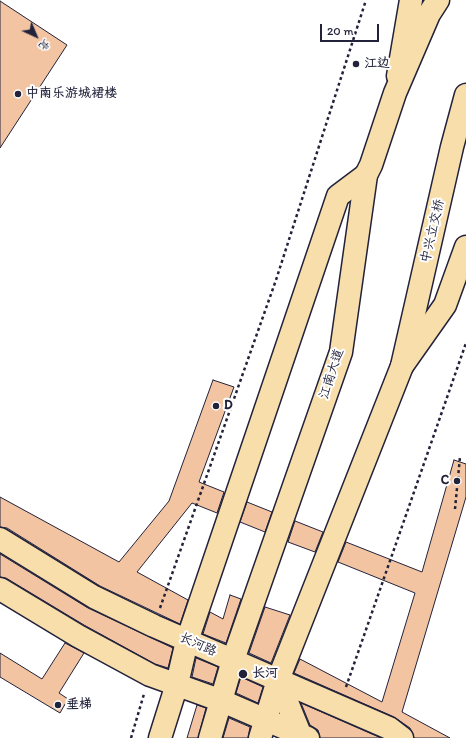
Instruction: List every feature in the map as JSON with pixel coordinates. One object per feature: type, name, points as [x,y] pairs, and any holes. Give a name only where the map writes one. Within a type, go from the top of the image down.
[{"type":"main road","name":"江南大道","points":[[210,738],[233,660],[341,352],[366,175],[371,165],[395,93],[411,0]]},
{"type":"main road","points":[[395,93],[434,5]]},
{"type":"main road","name":"中兴立交桥","points":[[402,366],[452,147],[466,96]]},
{"type":"main road","points":[[452,147],[466,113]]},
{"type":"main road","points":[[160,738],[177,684],[187,641],[338,196],[366,175]]},
{"type":"main road","points":[[262,728],[278,680],[402,366],[445,305],[466,246]]},
{"type":"main road","name":"长河路","points":[[0,539],[94,597],[187,641],[389,728],[402,738]]},
{"type":"main road","points":[[0,589],[78,636],[150,675],[222,701],[262,728],[302,737]]},
{"type":"main road","points":[[278,680],[302,737]]},
{"type":"path","points":[[154,626],[276,280],[366,0]]},
{"type":"path","points":[[339,707],[466,343]]},
{"type":"path","points":[[455,509],[460,457]]},
{"type":"path","points":[[131,738],[150,675]]},
{"type":"building","name":"中南乐游城裙楼","points":[[0,1],[67,45],[0,148]]},
{"type":"building","points":[[213,380],[234,387],[199,482],[224,492],[217,513],[192,503],[137,572],[188,600],[180,624],[100,586],[7,528],[0,527],[0,497],[119,562],[169,501]]},
{"type":"building","points":[[454,460],[466,464],[466,497],[402,712],[450,738],[414,738],[410,728],[394,717],[294,673],[300,659],[382,702],[415,593],[338,562],[346,542],[422,572]]},
{"type":"building","points":[[247,502],[272,512],[265,532],[240,522]]},
{"type":"building","points":[[295,521],[323,532],[315,552],[288,542]]},
{"type":"building","points":[[0,554],[88,608],[173,648],[168,668],[155,664],[84,625],[6,578],[0,577]]},
{"type":"building","points":[[230,595],[241,599],[226,643],[203,634],[210,612],[223,619]]},
{"type":"building","points":[[265,607],[290,615],[271,663],[249,653]]},
{"type":"building","points":[[65,643],[84,653],[59,693],[68,699],[60,713],[0,677],[0,653],[42,679]]},
{"type":"building","points":[[196,658],[218,667],[213,684],[192,677]]},
{"type":"building","points":[[241,677],[263,687],[258,703],[236,693]]},
{"type":"building","points":[[301,703],[381,738],[320,738],[318,730],[310,725]]},
{"type":"building","points":[[197,705],[206,708],[198,738],[187,738]]},
{"type":"building","points":[[229,718],[250,727],[248,738],[223,738]]},
{"type":"place","name":"江边","points":[[356,64]]},
{"type":"place","name":"中南乐游城裙楼","points":[[18,94]]},
{"type":"place","name":"D","points":[[216,406]]},
{"type":"place","name":"C","points":[[457,481]]},
{"type":"place","name":"长河","points":[[243,674]]},
{"type":"place","name":"垂梯","points":[[58,705]]}]
